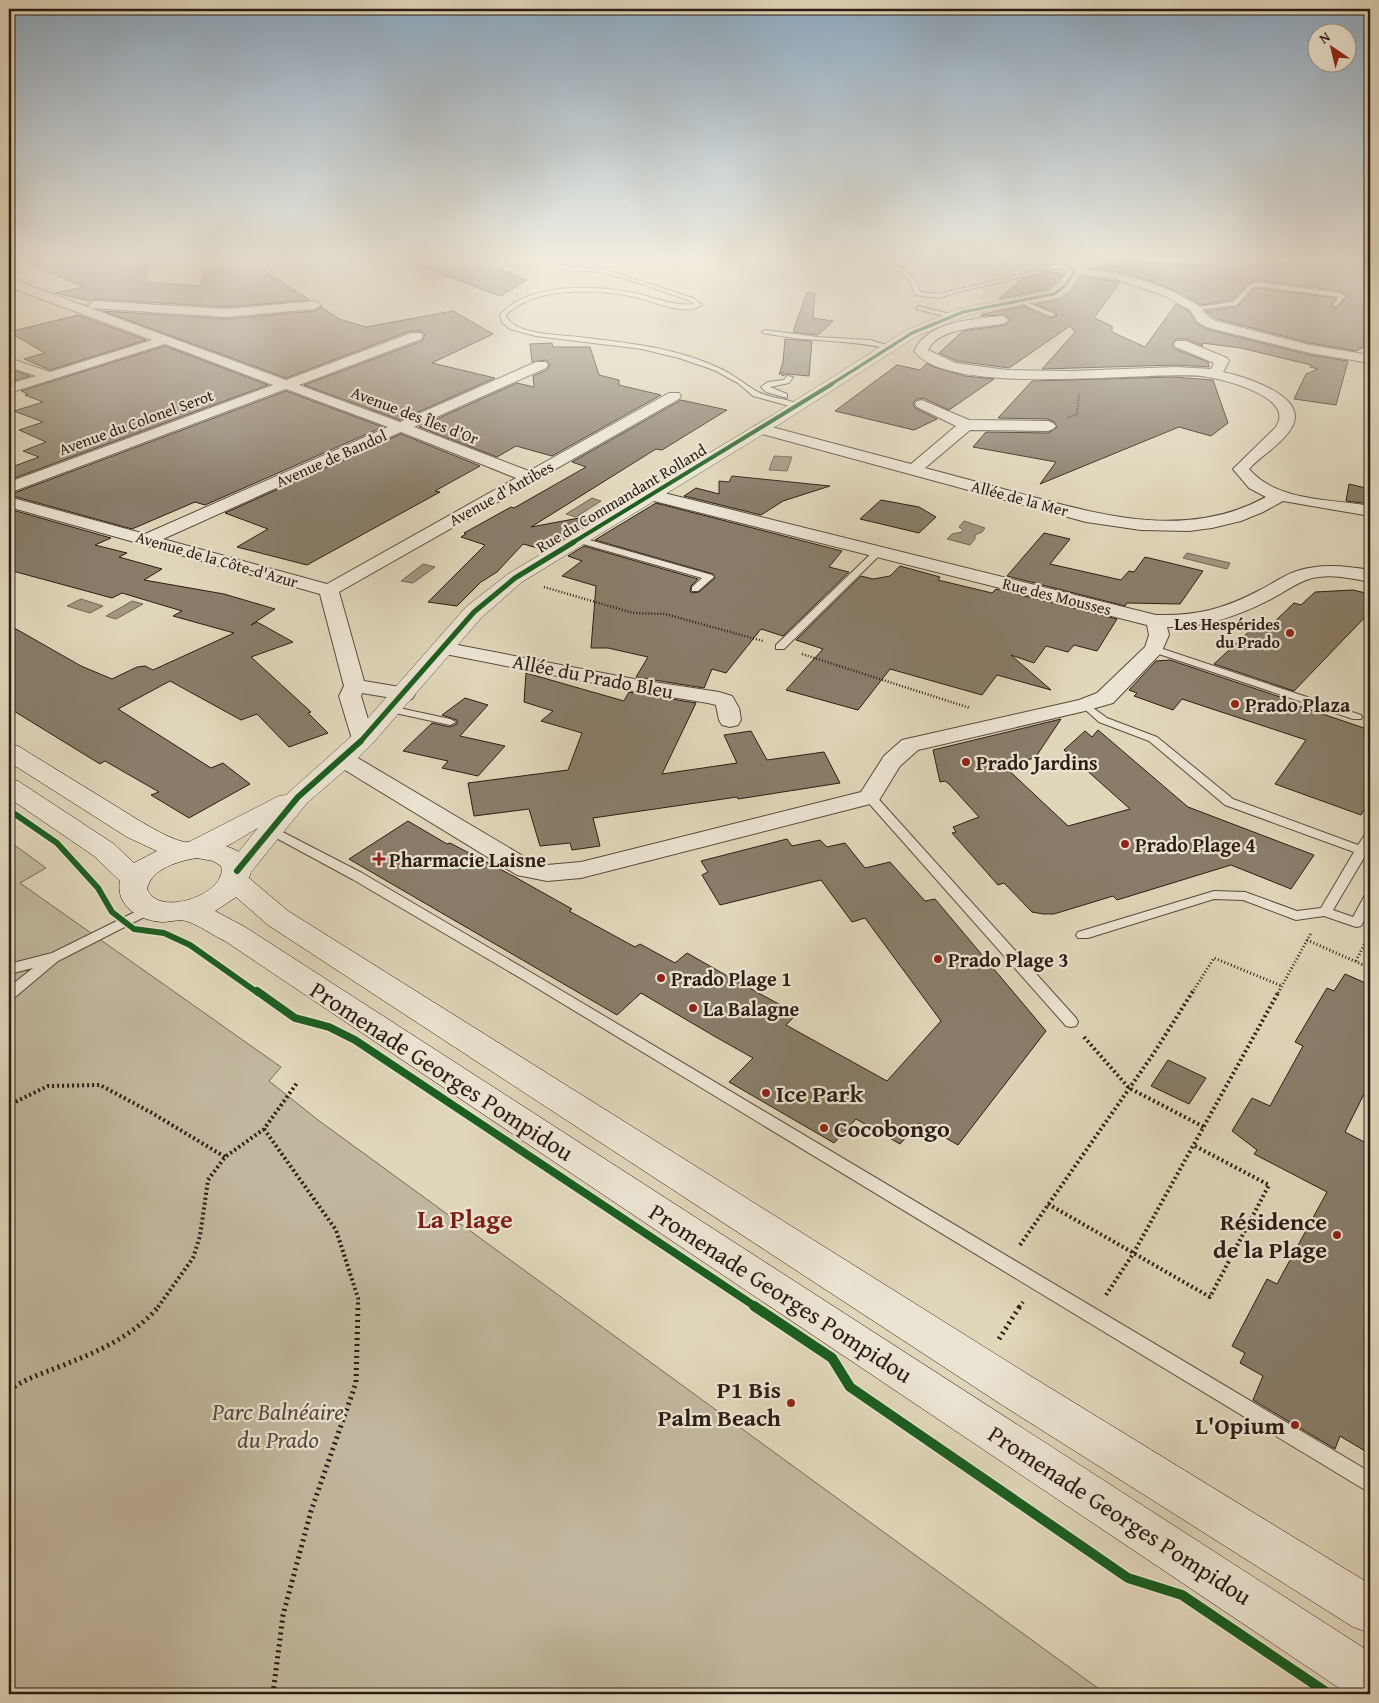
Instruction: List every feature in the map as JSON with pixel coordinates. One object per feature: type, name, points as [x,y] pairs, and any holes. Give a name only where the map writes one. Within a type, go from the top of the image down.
[{"type":"main road","name":"Rue du Commandant Rolland","points":[[236,876],[298,797],[363,740],[474,612],[497,592],[515,578],[801,404],[903,338]]},
{"type":"main road","name":"Promenade Georges Pompidou","points":[[9,751],[137,831],[189,850],[212,850],[225,854],[234,861],[236,876],[229,890],[218,899],[190,911],[175,913],[149,909]]},
{"type":"main road","points":[[9,786],[104,850],[136,880]]},
{"type":"main road","name":"Rue du Commandant Rolland","points":[[189,850],[298,797]]},
{"type":"main road","points":[[149,909],[140,904],[135,897],[136,880],[141,873],[158,860],[189,850]]},
{"type":"main road","name":"Promenade Georges Pompidou","points":[[236,876],[278,918],[1014,1389],[1370,1610]]},
{"type":"main road","name":"Promenade Georges Pompidou","points":[[190,911],[235,934],[1370,1680]]},
{"type":"street","name":"Avenue des Îles d'Or","points":[[160,338],[401,427],[529,477]]},
{"type":"street","name":"Avenue du Colonel Serot","points":[[9,488],[409,338]]},
{"type":"street","points":[[930,338],[922,346],[921,351],[944,363],[978,371],[1042,375],[1157,371],[1215,374],[1236,380],[1266,392],[1277,399],[1285,409],[1287,422],[1281,430],[1246,461],[1242,469],[1248,479],[1280,496],[1370,511]]},
{"type":"street","points":[[1268,338],[1302,347],[1370,359]]},
{"type":"street","points":[[9,389],[164,340]]},
{"type":"street","points":[[1181,344],[1222,361],[1215,374]]},
{"type":"street","points":[[9,362],[49,376]]},
{"type":"street","name":"Avenue de Bandol","points":[[148,539],[542,365]]},
{"type":"street","name":"Avenue d'Antibes","points":[[329,590],[674,396]]},
{"type":"street","points":[[922,404],[966,425],[1048,426]]},
{"type":"street","points":[[915,469],[966,425]]},
{"type":"street","name":"Allée de la Mer","points":[[760,429],[1092,518],[1167,526],[1200,525],[1228,520],[1263,507],[1280,496]]},
{"type":"street","name":"Rue des Mousses","points":[[655,493],[716,512],[880,550],[1156,622],[1176,623],[1212,619],[1226,614],[1302,575],[1315,572],[1339,571],[1370,576]]},
{"type":"street","name":"Avenue de la Côte-d'Azur","points":[[9,502],[329,590]]},
{"type":"street","points":[[329,590],[354,683],[350,696],[363,740]]},
{"type":"street","points":[[343,759],[526,869],[547,873],[581,870],[615,863],[870,797],[894,759],[902,750],[910,745],[1085,705],[1105,698],[1154,649],[1160,635],[1156,622]]},
{"type":"street","name":"Allée du Prado Bleu","points":[[442,648],[634,685],[711,697],[724,702],[728,708],[730,720]]},
{"type":"street","points":[[354,683],[397,702]]},
{"type":"lane","points":[[572,338],[642,347],[681,356],[716,369],[740,382],[756,394],[801,404]]},
{"type":"lane","points":[[812,338],[870,342],[890,347]]},
{"type":"lane","points":[[789,377],[786,382],[771,384],[766,387],[779,395],[801,404]]},
{"type":"lane","points":[[579,540],[709,577],[695,589]]},
{"type":"lane","points":[[780,647],[880,550]]},
{"type":"lane","points":[[1154,649],[1357,717]]},
{"type":"lane","points":[[397,702],[450,722]]},
{"type":"lane","points":[[1085,705],[1103,720],[1153,739],[1228,802],[1362,851]]},
{"type":"lane","points":[[870,797],[1071,1022]]},
{"type":"lane","points":[[271,830],[357,876],[518,971],[1370,1483]]},
{"type":"lane","points":[[1325,912],[1370,836]]},
{"type":"lane","points":[[1083,936],[1214,894],[1246,896],[1296,916],[1325,912],[1356,923],[1370,898]]},
{"type":"lane","points":[[9,994],[56,957],[149,909]]},
{"type":"lane","points":[[9,969],[56,957]]},
{"type":"path","points":[[1048,426],[1077,414],[1082,374]]},
{"type":"path","points":[[1105,1296],[1133,1254],[1307,940],[1370,968]]},
{"type":"path","points":[[1356,961],[1361,949]]},
{"type":"path","points":[[1019,1246],[1154,1053],[1214,958],[1282,986]]},
{"type":"path","points":[[1071,1022],[1129,1088],[1204,1127]]},
{"type":"path","points":[[9,1390],[25,1379],[101,1349],[132,1332],[158,1308],[193,1258],[200,1236],[208,1180],[225,1157],[264,1129],[297,1083]]},
{"type":"path","points":[[9,1109],[15,1102],[48,1086],[100,1085],[152,1113],[225,1157]]},
{"type":"path","points":[[264,1129],[336,1230],[358,1298],[356,1382],[311,1511],[283,1614],[273,1694]]},
{"type":"path","points":[[1048,1204],[1210,1297],[1269,1185],[1193,1145]]},
{"type":"path","points":[[997,1342],[1017,1313]]},
{"type":"green space","name":"Parc Balnéaire du Prado","points":[[9,841],[46,868],[20,883],[281,1067],[269,1081],[318,1120],[1106,1694],[9,1694]]},
{"type":"shaded area","points":[[774,456],[792,457],[787,471],[769,470]]},
{"type":"shaded area","points":[[592,498],[601,501],[576,517],[566,514]]},
{"type":"shaded area","points":[[964,521],[985,528],[982,532],[975,535],[975,539],[970,545],[947,539],[952,534],[962,532],[963,530],[959,527]]},
{"type":"shaded area","points":[[1187,553],[1230,563],[1227,569],[1183,558]]},
{"type":"shaded area","points":[[423,564],[435,567],[413,583],[401,581]]},
{"type":"shaded area","points":[[81,599],[103,606],[90,613],[67,606]]},
{"type":"shaded area","points":[[132,601],[143,604],[116,619],[106,616]]},
{"type":"building","points":[[20,338],[146,340],[50,370],[24,359],[45,353]]},
{"type":"building","points":[[178,338],[390,338],[286,378]]},
{"type":"building","points":[[423,338],[484,338],[432,363],[495,378],[400,420],[304,385],[422,341]]},
{"type":"building","points":[[955,338],[1052,338],[1009,368],[957,361],[939,353]]},
{"type":"building","points":[[1069,338],[1126,338],[1145,347],[1151,338],[1244,338],[1310,355],[1348,361],[1336,405],[1294,399],[1306,374],[1318,369],[1310,367],[1311,365],[1241,348],[1202,343],[1203,346],[1186,339],[1176,339],[1172,345],[1175,349],[1208,362],[1209,367],[1176,365],[1042,369]]},
{"type":"building","points":[[1292,338],[1370,338],[1370,344],[1356,351]]},
{"type":"building","points":[[785,339],[812,341],[809,376],[787,374],[782,376],[782,372],[779,375],[783,362]]},
{"type":"building","points":[[552,343],[553,347],[590,347],[599,375],[619,380],[619,385],[661,395],[552,456],[516,446],[497,457],[419,427],[517,383],[534,387],[533,376],[547,370],[550,364],[546,360],[532,362],[530,344]]},
{"type":"building","points":[[165,346],[268,385],[9,480],[9,468],[39,457],[23,451],[46,442],[19,430],[43,422],[14,411],[43,402],[25,395],[28,394],[21,391]]},
{"type":"building","points":[[927,363],[934,367],[965,376],[994,379],[949,410],[923,398],[917,399],[913,403],[915,408],[937,419],[914,430],[835,411],[897,365],[920,370]]},
{"type":"building","points":[[16,371],[30,376],[9,382],[9,373]]},
{"type":"building","points":[[1173,377],[1213,380],[1228,423],[1211,436],[1179,427],[1040,484],[1056,462],[973,447],[986,432],[1048,433],[1057,427],[1054,422],[1048,419],[998,418],[1032,381]]},
{"type":"building","points":[[286,391],[383,427],[205,505],[195,502],[132,529],[9,495]]},
{"type":"building","points":[[681,400],[727,410],[662,450],[656,449],[531,527],[606,513],[545,550],[523,544],[497,572],[481,582],[457,606],[428,602],[485,545],[461,537],[466,534],[464,533],[511,507],[514,508],[586,467],[572,462]]},
{"type":"building","points":[[401,434],[480,466],[435,491],[440,492],[307,565],[237,547],[268,529],[225,513]]},
{"type":"building","points":[[732,476],[830,486],[783,501],[761,515],[684,496],[696,488],[719,494],[719,481],[729,482]]},
{"type":"building","points":[[1349,484],[1370,489],[1370,504],[1346,501]]},
{"type":"building","points":[[881,500],[919,507],[936,517],[919,533],[860,519]]},
{"type":"building","points":[[656,503],[842,551],[829,567],[849,572],[783,636],[761,629],[726,673],[712,669],[704,688],[636,677],[648,657],[608,648],[591,648],[596,586],[562,576],[582,561],[568,556],[584,546],[698,579],[691,586],[690,591],[692,593],[699,592],[715,578],[713,574],[595,540]]},
{"type":"building","points":[[9,509],[111,538],[95,545],[127,553],[119,557],[162,569],[144,580],[224,594],[275,609],[251,625],[257,622],[293,642],[251,657],[311,712],[308,713],[328,733],[289,747],[257,714],[241,720],[170,681],[118,709],[211,768],[223,763],[250,784],[189,818],[151,795],[159,792],[105,761],[100,764],[9,708],[9,625],[81,666],[112,679],[137,667],[145,666],[153,670],[234,633],[173,616],[182,611],[122,593],[112,598],[9,570]]},
{"type":"building","points":[[1044,533],[1070,539],[1050,564],[1121,580],[1129,571],[1134,572],[1145,557],[1203,571],[1180,604],[1127,603],[1125,606],[1007,576]]},
{"type":"building","points":[[900,566],[940,577],[938,580],[992,593],[996,589],[1117,619],[1097,651],[1074,645],[1068,652],[1046,646],[1034,663],[1011,655],[1051,690],[997,675],[982,695],[890,669],[858,710],[786,690],[823,649],[796,640],[861,576],[873,579],[890,576]]},
{"type":"building","name":"Les Hespérides du Prado","points":[[1353,590],[1370,594],[1370,612],[1294,691],[1214,664],[1254,627],[1258,625],[1271,625],[1294,603],[1301,605],[1315,592]]},
{"type":"building","points":[[1170,660],[1286,699],[1284,701],[1370,730],[1370,799],[1361,815],[1275,784],[1306,740],[1182,699],[1173,710],[1134,696],[1137,693],[1129,690],[1156,661]]},
{"type":"building","points":[[526,673],[624,701],[629,692],[696,703],[662,774],[737,763],[724,735],[751,731],[767,760],[824,752],[840,783],[738,799],[737,797],[593,818],[600,846],[572,850],[570,843],[540,846],[529,809],[474,816],[468,783],[568,770],[582,733],[541,721],[553,711],[524,702]]},
{"type":"building","points":[[465,698],[488,705],[460,736],[505,746],[478,776],[442,768],[448,761],[403,751],[432,723],[450,727],[457,724],[457,720],[442,715]]},
{"type":"building","name":"Prado Plage 4","points":[[1061,719],[1035,758],[1003,765],[1068,826],[1130,809],[1064,750],[1085,731],[1092,737],[1098,730],[1188,807],[1314,855],[1291,889],[1231,865],[1117,900],[1113,896],[1054,914],[1032,912],[1004,883],[998,885],[952,833],[956,832],[953,827],[979,817],[949,784],[945,781],[940,782],[933,750]]},
{"type":"building","points":[[408,821],[447,844],[450,843],[515,877],[572,909],[569,911],[635,947],[640,944],[675,963],[687,953],[797,1014],[786,1025],[887,1081],[941,1021],[865,918],[852,922],[821,880],[720,905],[702,875],[708,872],[701,861],[787,839],[792,846],[820,840],[827,847],[845,843],[865,868],[890,862],[925,901],[935,899],[1046,1031],[958,1145],[919,1123],[900,1144],[856,1119],[834,1143],[729,1082],[753,1058],[641,993],[617,1015],[349,859]]},
{"type":"building","name":"Résidence de la Plage","points":[[1345,974],[1370,985],[1370,1082],[1345,1132],[1370,1145],[1370,1454],[1340,1436],[1335,1449],[1253,1400],[1263,1376],[1240,1363],[1245,1353],[1232,1346],[1267,1279],[1277,1284],[1327,1192],[1254,1154],[1257,1150],[1232,1131],[1252,1098],[1270,1106],[1303,1046],[1295,1042],[1327,988],[1334,991]]},
{"type":"building","points":[[1168,1060],[1206,1078],[1189,1104],[1151,1086]]},
{"type":"cycle path","points":[[237,871],[298,797],[343,759],[363,739],[474,612],[515,578],[777,419],[903,338]]},
{"type":"cycle path","points":[[9,810],[57,843],[98,888],[112,912],[134,929],[164,933],[190,945],[295,1018],[329,1027],[355,1040],[832,1358],[850,1387],[1128,1578],[1182,1595],[1329,1694]]},
{"type":"place","name":"Les Hespérides du Prado","points":[[1290,633]]},
{"type":"place","name":"Prado Plaza","points":[[1235,704]]},
{"type":"place","name":"Prado Jardins","points":[[966,762]]},
{"type":"place","name":"Prado Plage 4","points":[[1125,844]]},
{"type":"place","name":"Pharmacie Laisne","points":[[379,859]]},
{"type":"place","name":"Prado Plage 3","points":[[938,959]]},
{"type":"place","name":"Prado Plage 1","points":[[661,978]]},
{"type":"place","name":"La Balagne","points":[[693,1008]]},
{"type":"place","name":"Ice Park","points":[[766,1093]]},
{"type":"place","name":"Cocobongo","points":[[824,1128]]},
{"type":"place","name":"Résidence de la Plage","points":[[1337,1235]]},
{"type":"place","name":"P1 Bis Palm Beach","points":[[791,1403]]},
{"type":"place","name":"L'Opium","points":[[1295,1425]]},
{"type":"district","name":"La Plage","points":[[465,1218]]}]
